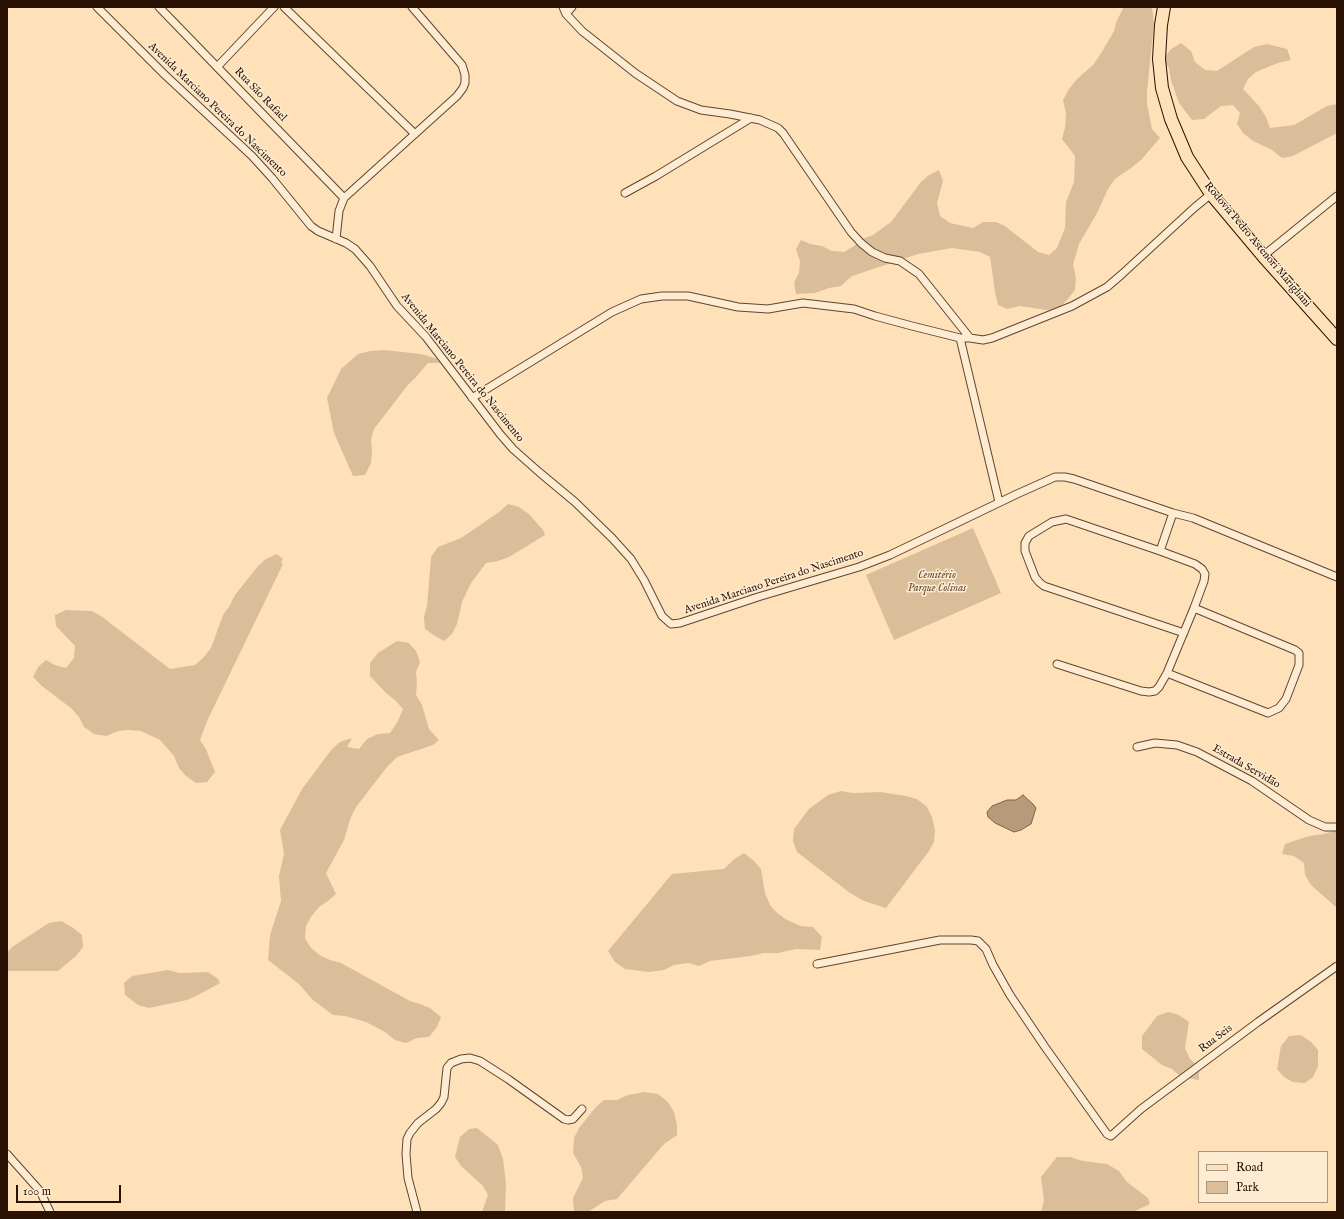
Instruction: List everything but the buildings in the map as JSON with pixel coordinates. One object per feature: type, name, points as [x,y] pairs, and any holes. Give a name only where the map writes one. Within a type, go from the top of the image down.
[{"type":"main road","name":"Rodovia Pedro Astenori Marigliani","points":[[1164,7],[1161,25],[1159,59],[1162,88],[1171,119],[1187,157],[1211,194],[1263,256],[1337,339]]},
{"type":"street","name":"Avenida Marciano Pereira do Nascimento","points":[[97,7],[165,75],[252,156],[311,226],[318,231],[356,249],[370,266],[397,306],[426,337],[513,449],[575,502],[631,559],[644,580],[662,616],[671,624],[680,623],[758,597],[859,567],[890,555],[999,502],[1055,477],[1065,477],[1173,513],[1193,518],[1337,577]]},
{"type":"street","name":"Rua São Rafael","points":[[159,7],[218,66],[344,198]]},
{"type":"street","points":[[218,66],[274,7]]},
{"type":"street","points":[[284,7],[415,134]]},
{"type":"street","points":[[336,239],[339,211],[344,198],[457,96],[465,83],[465,75],[462,65],[412,7]]},
{"type":"street","points":[[572,7],[565,10],[582,31],[635,73],[677,101],[701,110],[760,120],[778,128],[783,133],[851,232],[861,243],[872,252],[885,258],[900,262],[919,274],[970,338]]},
{"type":"street","points":[[624,193],[656,176],[751,118]]},
{"type":"street","points":[[472,398],[612,312],[641,299],[662,296],[688,296],[738,307],[768,309],[803,303],[854,309],[960,338],[983,340],[992,338],[1072,306],[1107,287],[1211,194]]},
{"type":"street","points":[[1263,256],[1337,196]]},
{"type":"street","points":[[960,338],[999,502]]},
{"type":"street","points":[[1160,551],[1173,513]]},
{"type":"street","points":[[1057,664],[1149,692],[1155,691],[1167,673],[1184,633],[1194,608],[1204,581],[1205,574],[1202,569],[1195,564],[1160,551],[1066,520],[1052,522],[1040,528],[1030,536],[1025,543],[1025,551],[1035,577],[1044,586],[1184,633]]},
{"type":"street","points":[[1167,673],[1268,713],[1279,708],[1286,699],[1299,665],[1299,653],[1194,608]]},
{"type":"street","name":"Estrada Servidão","points":[[1137,747],[1155,743],[1177,745],[1188,748],[1252,781],[1309,820],[1325,827],[1337,827]]},
{"type":"street","name":"Rua Seis","points":[[818,964],[940,940],[978,941],[986,949],[1010,995],[1045,1047],[1107,1134],[1112,1136],[1147,1104],[1337,966]]},
{"type":"street","points":[[417,1212],[408,1178],[406,1154],[407,1139],[418,1123],[441,1103],[444,1097],[447,1068],[452,1063],[461,1059],[470,1058],[480,1062],[508,1079],[564,1119],[572,1119],[582,1110]]},
{"type":"street","points":[[7,1154],[40,1191],[50,1212]]},
{"type":"green space","points":[[1124,7],[1152,7],[1154,23],[1147,104],[1152,129],[1160,138],[1141,160],[1115,179],[1108,189],[1097,213],[1079,244],[1073,265],[1076,278],[1075,290],[1058,309],[1046,310],[1020,306],[1007,309],[998,305],[990,257],[980,252],[952,248],[918,254],[852,276],[841,286],[815,293],[796,294],[794,282],[799,273],[800,261],[796,249],[801,240],[810,244],[822,246],[832,251],[844,252],[862,239],[873,235],[891,222],[921,182],[929,175],[939,170],[943,181],[937,203],[940,216],[950,223],[973,228],[983,222],[996,222],[1005,226],[1038,252],[1049,255],[1057,248],[1065,228],[1066,202],[1074,182],[1075,156],[1062,139],[1065,128],[1066,113],[1063,100],[1077,79],[1093,65],[1100,55],[1114,31],[1117,20]]},
{"type":"green space","points":[[1181,43],[1191,51],[1195,62],[1205,70],[1217,71],[1254,47],[1267,44],[1287,49],[1291,60],[1278,63],[1256,72],[1248,79],[1243,89],[1259,106],[1266,117],[1270,128],[1294,125],[1327,106],[1337,104],[1337,133],[1293,156],[1282,158],[1272,150],[1253,141],[1243,133],[1237,124],[1240,113],[1233,105],[1221,106],[1204,119],[1192,120],[1179,103],[1171,80],[1169,68],[1163,59],[1171,49]]},
{"type":"green space","points":[[384,350],[421,354],[451,363],[428,363],[407,386],[374,429],[371,440],[371,463],[365,475],[353,476],[334,433],[327,398],[341,369],[358,354]]},
{"type":"green space","points":[[508,504],[519,507],[529,514],[543,530],[545,535],[509,557],[486,563],[471,583],[462,602],[457,624],[452,634],[444,641],[425,629],[424,617],[427,606],[431,557],[438,547],[461,538],[499,512]]},
{"type":"green space","name":"Cemitério Parque Colinas","points":[[973,528],[1001,593],[894,640],[866,575]]},
{"type":"green space","points":[[277,554],[283,559],[281,563],[283,564],[208,719],[200,740],[206,749],[215,772],[207,782],[196,783],[186,776],[179,768],[174,756],[160,740],[141,731],[118,731],[106,736],[94,734],[84,727],[79,717],[72,709],[42,686],[33,677],[38,667],[46,660],[55,665],[66,668],[74,658],[75,646],[56,626],[55,615],[66,610],[92,611],[101,616],[170,669],[195,665],[211,648],[223,615],[235,595],[258,566],[266,559]]},
{"type":"green space","points":[[397,641],[409,643],[416,651],[420,662],[416,672],[416,695],[422,705],[429,729],[439,740],[433,745],[397,757],[387,767],[356,807],[351,817],[344,840],[326,873],[336,894],[319,907],[311,917],[306,926],[305,938],[311,948],[321,956],[341,963],[410,1001],[430,1008],[441,1017],[437,1027],[429,1037],[417,1038],[406,1043],[395,1040],[385,1032],[366,1022],[345,1016],[333,1015],[313,1000],[299,984],[268,960],[270,935],[281,901],[279,876],[284,854],[280,830],[302,789],[332,749],[340,742],[352,738],[347,747],[359,749],[367,739],[378,734],[390,733],[398,721],[403,709],[370,676],[370,663],[378,653]]},
{"type":"green space","points":[[841,791],[853,793],[880,792],[917,799],[927,807],[932,817],[935,830],[934,842],[929,851],[886,908],[864,901],[850,893],[797,852],[793,841],[794,829],[809,809],[828,795]]},
{"type":"green space","points":[[1337,830],[1337,908],[1311,885],[1305,875],[1304,863],[1294,856],[1282,854],[1285,844],[1309,836]]},
{"type":"green space","points":[[744,853],[761,869],[765,893],[770,905],[777,913],[787,920],[801,926],[813,927],[822,937],[820,950],[796,949],[778,953],[764,953],[710,961],[699,966],[688,963],[674,965],[664,970],[649,972],[625,969],[615,962],[608,951],[672,874],[724,869],[733,860]]},
{"type":"green space","points":[[61,921],[82,935],[83,947],[76,956],[58,971],[7,970],[7,953],[12,947],[49,923]]},
{"type":"green space","points":[[168,970],[179,973],[208,972],[218,979],[220,983],[187,1000],[149,1008],[138,1005],[125,995],[124,983],[132,976]]},
{"type":"green space","points":[[1168,1012],[1179,1015],[1189,1022],[1185,1048],[1190,1059],[1199,1067],[1199,1080],[1181,1077],[1172,1069],[1162,1065],[1142,1049],[1142,1036],[1157,1016]]},
{"type":"green space","points":[[1301,1035],[1311,1042],[1318,1050],[1318,1066],[1313,1077],[1305,1083],[1293,1082],[1284,1077],[1277,1069],[1281,1046],[1289,1036]]},
{"type":"green space","points":[[644,1092],[658,1094],[668,1102],[674,1112],[677,1125],[677,1135],[664,1144],[617,1199],[605,1201],[588,1212],[574,1211],[573,1198],[583,1178],[581,1167],[573,1153],[574,1138],[579,1128],[596,1107],[604,1100],[617,1100],[628,1095]]},
{"type":"green space","points":[[477,1128],[498,1145],[503,1159],[506,1183],[505,1212],[482,1212],[488,1195],[483,1186],[461,1166],[455,1157],[460,1137],[469,1129]]},
{"type":"green space","points":[[1057,1157],[1070,1157],[1083,1161],[1107,1164],[1119,1171],[1127,1182],[1148,1198],[1150,1204],[1133,1212],[1041,1212],[1044,1200],[1041,1177]]},
{"type":"shaded area","points":[[1023,795],[1036,808],[1031,824],[1014,832],[995,823],[988,817],[987,812],[992,806],[1007,800],[1016,800]]}]
